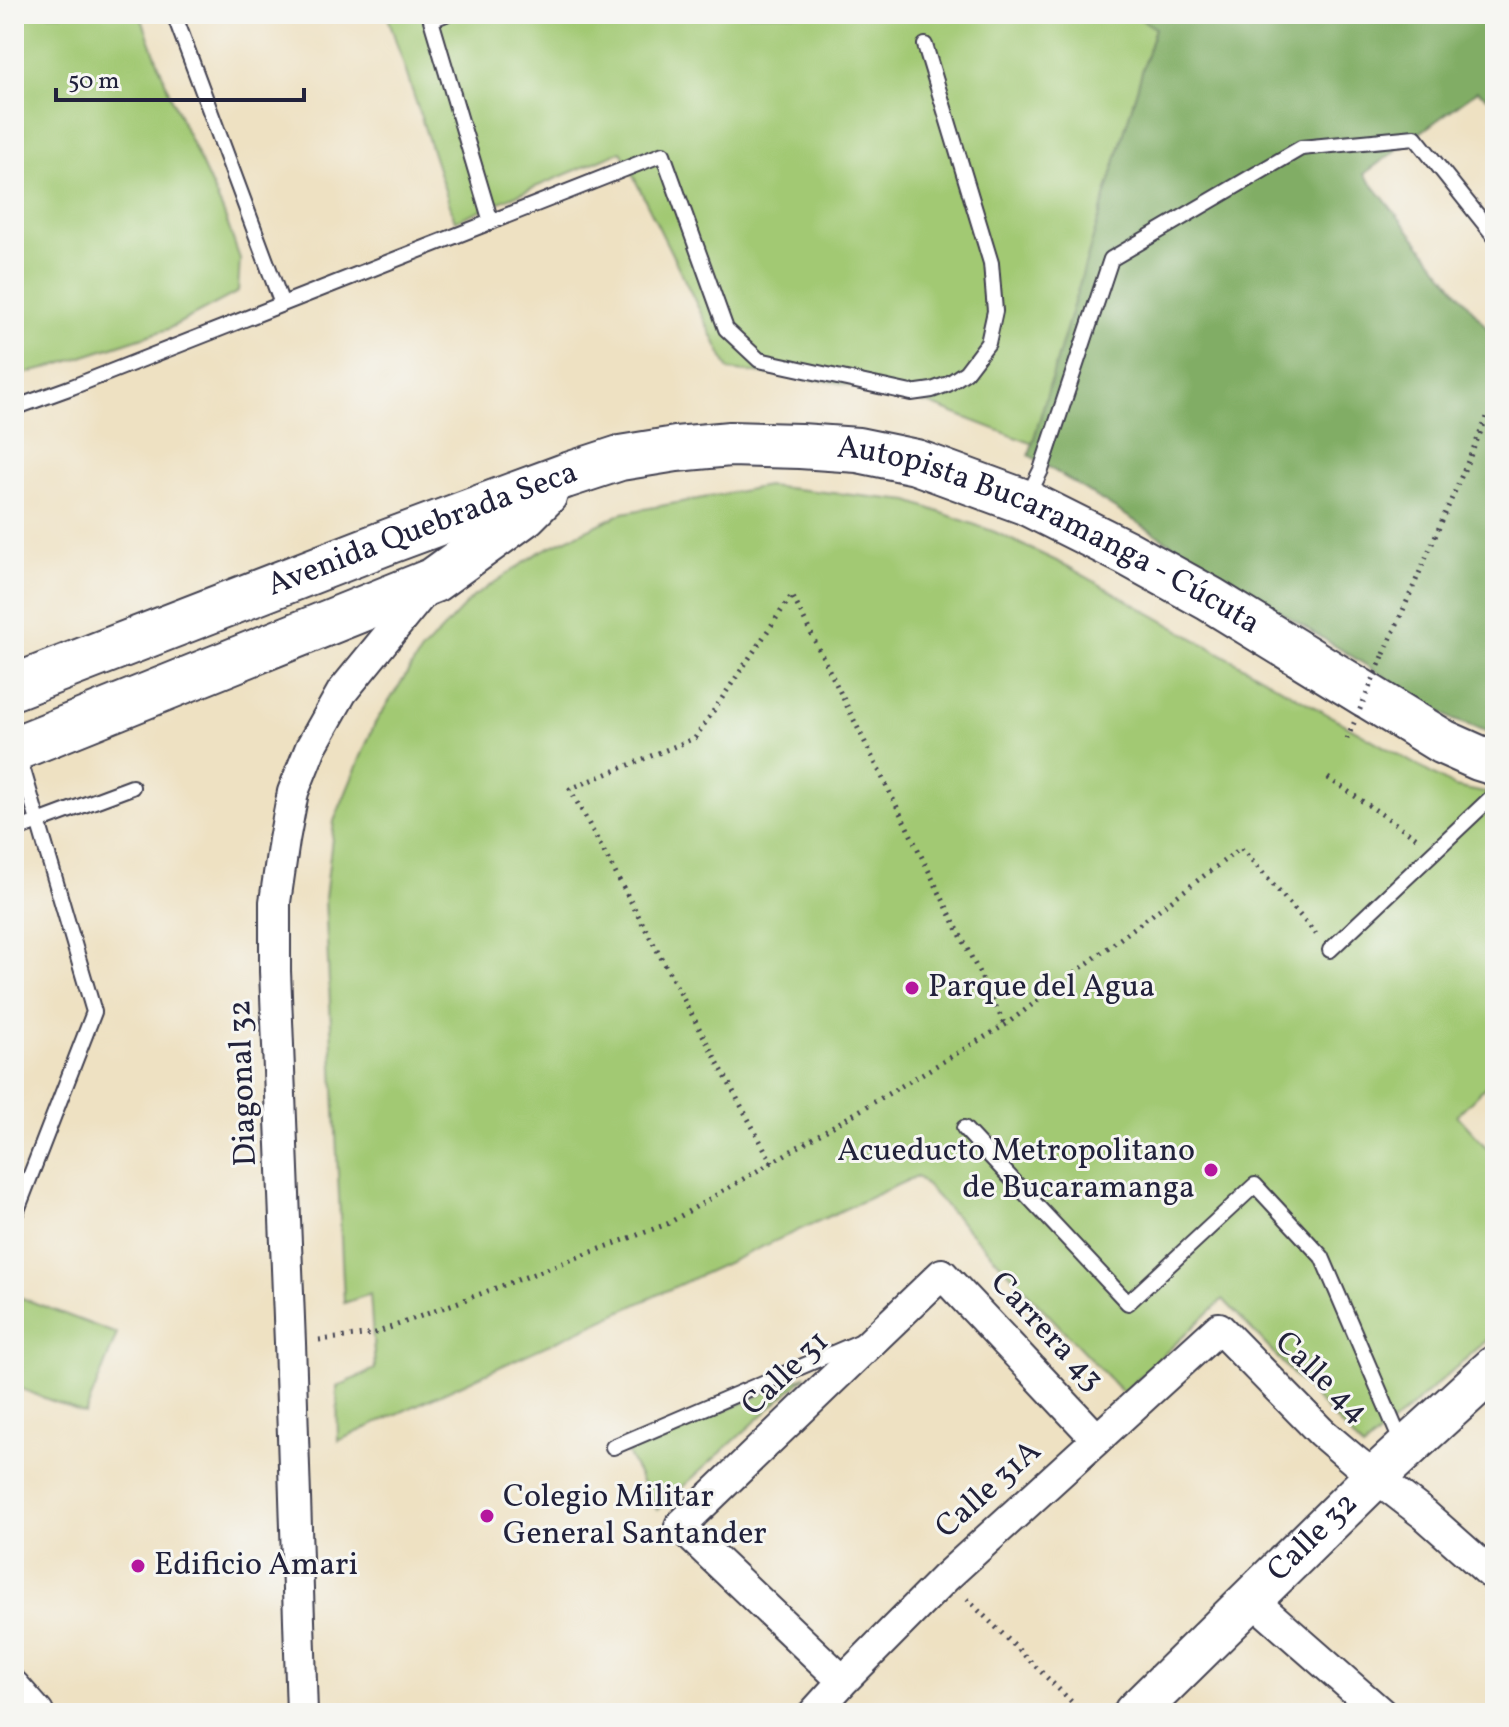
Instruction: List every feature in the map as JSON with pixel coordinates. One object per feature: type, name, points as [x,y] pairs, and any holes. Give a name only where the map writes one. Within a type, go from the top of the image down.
[{"type":"highway","name":"Autopista Bucaramanga - Cúcuta","points":[[565,476],[620,458],[730,444],[858,450],[916,462],[1025,502],[1125,552],[1210,599],[1443,742],[1495,763]]},
{"type":"highway","name":"Avenida Quebrada Seca","points":[[14,687],[565,476]]},
{"type":"highway","name":"Avenida Quebrada Seca","points":[[15,749],[434,580],[525,514],[565,476]]},
{"type":"street","name":"Diagonal 32","points":[[302,1713],[275,902],[293,792],[311,747],[342,692],[446,569],[450,558],[446,540],[434,531],[413,532]]},
{"type":"street","name":"Calle 31","points":[[843,1681],[680,1526],[942,1274]]},
{"type":"street","name":"Carrera 43","points":[[942,1274],[1097,1439]]},
{"type":"street","name":"Calle 44","points":[[1219,1328],[1321,1432],[1390,1463],[1425,1515],[1495,1577]]},
{"type":"street","name":"Calle 31A","points":[[814,1713],[945,1578],[1219,1328]]},
{"type":"street","name":"Calle 32","points":[[1135,1713],[1390,1463],[1495,1367]]},
{"type":"street","points":[[1251,1599],[1381,1713]]},
{"type":"street","points":[[14,1686],[38,1713]]},
{"type":"lane","points":[[174,14],[282,304]]},
{"type":"lane","points":[[446,14],[431,20],[491,222]]},
{"type":"lane","points":[[14,408],[663,154],[726,329],[759,360],[911,393],[948,384],[966,372],[988,343],[995,311],[991,263],[925,45]]},
{"type":"lane","points":[[1025,502],[1041,470],[1111,259],[1301,148],[1415,137],[1495,237]]},
{"type":"lane","points":[[14,1218],[94,1012],[15,749]]},
{"type":"lane","points":[[14,831],[132,787]]},
{"type":"lane","points":[[1330,950],[1495,794]]},
{"type":"lane","points":[[964,1128],[1128,1303],[1255,1185],[1322,1257],[1390,1463]]},
{"type":"lane","points":[[613,1447],[880,1333]]},
{"type":"path","points":[[1347,739],[1495,399]]},
{"type":"path","points":[[772,1163],[570,789],[695,738],[792,595],[1005,1025]]},
{"type":"path","points":[[1328,778],[1435,851]]},
{"type":"path","points":[[290,1343],[373,1334],[667,1224],[1005,1025],[1241,848],[1330,950]]},
{"type":"path","points":[[945,1578],[1083,1713]]},
{"type":"green space","points":[[14,14],[140,14],[173,102],[223,211],[240,259],[238,292],[168,329],[14,376]]},
{"type":"green space","points":[[387,14],[1159,14],[1033,444],[930,404],[835,382],[729,370],[621,151],[455,221]]},
{"type":"green space","points":[[1133,14],[1495,14],[1495,102],[1477,91],[1364,174],[1495,338],[1495,734],[1454,720],[1029,455],[1155,28]]},
{"type":"green space","name":"Parque del Agua","points":[[767,486],[909,501],[995,532],[1067,566],[1455,787],[1495,795],[1495,1077],[1457,1115],[1495,1157],[1495,1333],[1363,1449],[1223,1299],[1123,1393],[917,1176],[338,1441],[337,1387],[375,1369],[370,1294],[344,1303],[325,898],[334,821],[375,723],[421,652],[473,597],[541,551],[623,513]]},
{"type":"green space","points":[[14,1295],[117,1334],[85,1414],[14,1386]]},
{"type":"green space","points":[[807,1375],[657,1510],[627,1453]]},
{"type":"place","name":"Parque del Agua","points":[[912,988]]},
{"type":"place","name":"Acueducto Metropolitano de Bucaramanga","points":[[1211,1170]]},
{"type":"place","name":"Colegio Militar General Santander","points":[[487,1516]]},
{"type":"place","name":"Edificio Amari","points":[[138,1566]]}]
